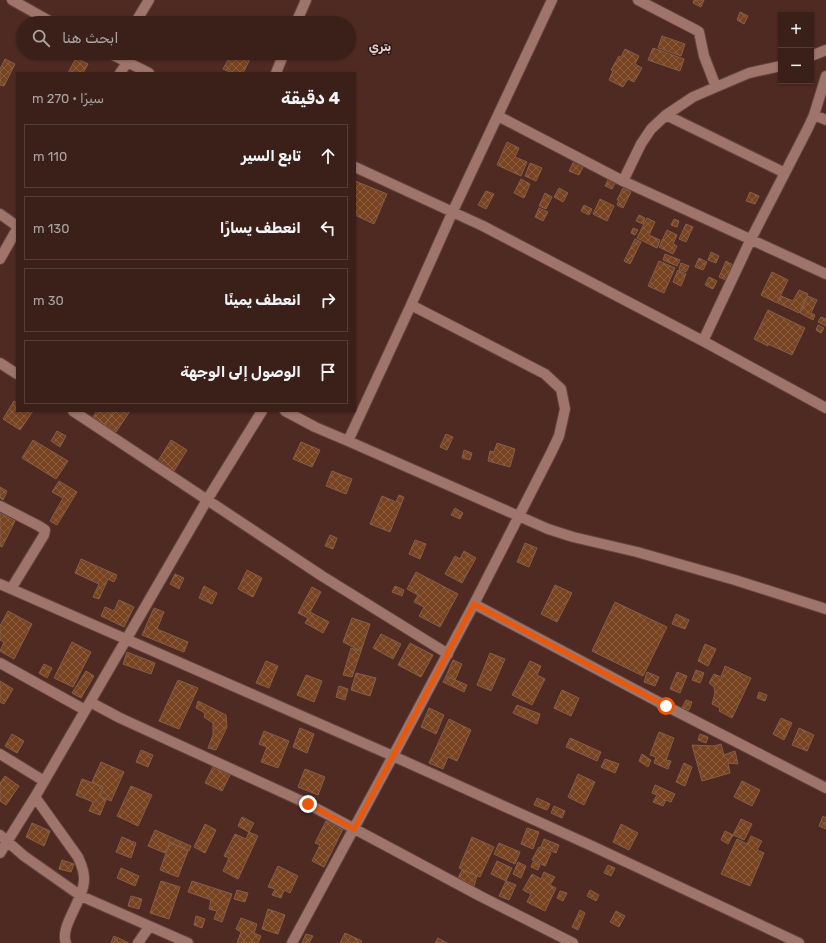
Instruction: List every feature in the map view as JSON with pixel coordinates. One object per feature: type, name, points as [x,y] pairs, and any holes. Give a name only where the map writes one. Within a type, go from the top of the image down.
[{"type":"street","points":[[12,0],[41,16]]},
{"type":"street","points":[[139,16],[149,0]]},
{"type":"street","points":[[299,16],[306,0]]},
{"type":"street","points":[[348,441],[452,212],[552,0]]},
{"type":"street","points":[[638,0],[698,32],[704,56],[716,87]]},
{"type":"street","points":[[814,55],[826,50]]},
{"type":"street","points":[[123,60],[147,72]]},
{"type":"street","points":[[276,72],[281,60]]},
{"type":"street","points":[[121,72],[127,63]]},
{"type":"street","points":[[623,181],[641,144],[651,129],[666,114],[693,97],[749,73],[778,67]]},
{"type":"street","points":[[703,341],[751,239],[814,115],[826,76]]},
{"type":"street","points":[[666,114],[785,173]]},
{"type":"street","points":[[814,115],[826,120]]},
{"type":"street","points":[[498,116],[623,181],[826,274]]},
{"type":"street","points":[[356,166],[452,212],[703,341],[826,408]]},
{"type":"street","points":[[0,214],[16,227]]},
{"type":"street","points":[[0,259],[16,230]]},
{"type":"street","points":[[292,943],[448,654],[519,517],[559,436],[565,409],[560,388],[545,374],[411,305]]},
{"type":"street","points":[[0,363],[16,373]]},
{"type":"street","points":[[75,412],[322,576],[448,654]]},
{"type":"street","points":[[0,853],[3,839],[35,797],[207,500],[261,412]]},
{"type":"street","points":[[287,412],[309,424],[548,529],[728,578],[826,609]]},
{"type":"street","points":[[0,506],[45,530],[44,535],[11,589]]},
{"type":"street","points":[[0,584],[393,756],[592,846],[799,943]]},
{"type":"street","points":[[474,604],[666,706],[826,788]]},
{"type":"street","points":[[0,663],[88,706],[308,804],[480,896],[573,943]]},
{"type":"street","points":[[0,754],[44,781]]},
{"type":"street","points":[[35,797],[78,857],[83,868],[85,879],[81,896],[66,928],[64,940],[66,943]]},
{"type":"street","points":[[3,839],[44,871],[81,896],[188,943]]},
{"type":"street","points":[[138,943],[149,927]]},
{"type":"building","points":[[694,0],[704,0],[701,7],[693,3]]},
{"type":"building","points":[[740,12],[748,16],[744,24],[737,20]]},
{"type":"building","points":[[662,36],[685,44],[681,56],[658,48]]},
{"type":"building","points":[[653,48],[684,59],[680,71],[648,60]]},
{"type":"building","points":[[625,49],[639,56],[635,64],[642,68],[634,82],[628,79],[623,87],[609,80],[613,71],[611,70]]},
{"type":"building","points":[[5,59],[15,64],[4,86],[0,85],[0,69]]},
{"type":"building","points":[[75,60],[80,60],[88,64],[84,72],[69,72]]},
{"type":"building","points":[[228,60],[250,60],[244,72],[230,72],[223,69]]},
{"type":"building","points":[[507,142],[519,148],[515,157],[527,162],[521,176],[497,165]]},
{"type":"building","points":[[574,161],[584,165],[579,175],[569,171]]},
{"type":"building","points":[[530,163],[542,168],[536,181],[525,176]]},
{"type":"building","points":[[609,178],[616,181],[612,189],[605,186]]},
{"type":"building","points":[[521,179],[530,184],[524,198],[514,193]]},
{"type":"building","points":[[356,181],[387,194],[374,224],[356,215]]},
{"type":"building","points":[[559,188],[568,193],[563,202],[554,197]]},
{"type":"building","points":[[623,188],[631,192],[623,208],[617,205],[619,200],[617,200]]},
{"type":"building","points":[[486,191],[494,194],[486,209],[478,205]]},
{"type":"building","points":[[750,192],[759,196],[755,204],[746,201]]},
{"type":"building","points":[[545,193],[552,197],[546,209],[539,206]]},
{"type":"building","points":[[600,199],[614,206],[607,221],[593,214]]},
{"type":"building","points":[[584,205],[592,209],[589,215],[581,211]]},
{"type":"building","points":[[539,208],[548,212],[543,221],[535,217]]},
{"type":"building","points":[[639,215],[645,218],[643,224],[636,221]]},
{"type":"building","points":[[647,218],[655,222],[649,235],[660,240],[657,248],[637,238]]},
{"type":"building","points":[[674,219],[679,221],[677,227],[671,225]]},
{"type":"building","points":[[686,224],[693,227],[686,242],[679,239]]},
{"type":"building","points":[[633,228],[638,230],[635,235],[631,233]]},
{"type":"building","points":[[667,230],[677,235],[673,244],[677,246],[673,254],[659,247]]},
{"type":"building","points":[[635,239],[641,242],[630,264],[624,261]]},
{"type":"building","points":[[711,252],[719,256],[716,263],[708,260]]},
{"type":"building","points":[[665,254],[680,260],[677,266],[663,260]]},
{"type":"building","points":[[699,258],[707,262],[703,270],[695,267]]},
{"type":"building","points":[[659,261],[675,268],[664,293],[648,286]]},
{"type":"building","points":[[726,261],[733,265],[726,280],[719,277]]},
{"type":"building","points":[[681,263],[689,266],[686,272],[679,269]]},
{"type":"building","points":[[678,270],[686,274],[681,286],[673,282]]},
{"type":"building","points":[[772,272],[788,280],[777,303],[761,295]]},
{"type":"building","points":[[709,277],[717,281],[713,289],[705,285]]},
{"type":"building","points":[[799,290],[808,294],[799,313],[778,303],[781,296],[793,301]]},
{"type":"building","points":[[808,296],[817,300],[811,313],[815,315],[813,320],[800,313]]},
{"type":"building","points":[[768,310],[805,328],[792,355],[754,339]]},
{"type":"building","points":[[821,317],[826,319],[826,326],[818,322]]},
{"type":"building","points":[[818,325],[824,328],[821,333],[816,330]]},
{"type":"building","points":[[14,401],[16,402],[16,412],[32,412],[20,430],[3,419]]},
{"type":"building","points":[[96,412],[113,412],[105,425],[93,417]]},
{"type":"building","points":[[113,412],[129,412],[116,432],[105,425]]},
{"type":"building","points":[[57,431],[66,436],[60,447],[51,441]]},
{"type":"building","points":[[446,434],[453,437],[447,450],[440,447]]},
{"type":"building","points":[[33,440],[68,461],[56,479],[22,458]]},
{"type":"building","points":[[171,440],[187,450],[174,471],[158,461]]},
{"type":"building","points":[[301,442],[320,450],[312,467],[293,459]]},
{"type":"building","points":[[497,443],[515,449],[510,467],[488,461],[490,451],[494,452]]},
{"type":"building","points":[[464,450],[472,453],[470,460],[462,458]]},
{"type":"building","points":[[332,471],[352,479],[346,494],[326,486]]},
{"type":"building","points":[[59,481],[77,492],[57,525],[50,521],[63,498],[52,492]]},
{"type":"building","points":[[0,487],[7,491],[3,500],[0,498]]},
{"type":"building","points":[[399,495],[404,497],[390,532],[370,524],[382,496],[396,502]]},
{"type":"building","points":[[455,508],[463,513],[460,519],[451,515]]},
{"type":"building","points":[[0,513],[15,521],[2,547],[0,546]]},
{"type":"building","points":[[330,535],[337,538],[333,549],[325,546]]},
{"type":"building","points":[[415,540],[426,544],[420,559],[409,554]]},
{"type":"building","points":[[525,543],[537,548],[529,567],[517,562]]},
{"type":"building","points":[[464,551],[476,558],[462,583],[445,574],[455,556],[460,559]]},
{"type":"building","points":[[81,559],[117,575],[114,582],[108,579],[99,599],[93,597],[99,584],[75,573]]},
{"type":"building","points":[[247,570],[262,578],[253,597],[238,589]]},
{"type":"building","points":[[416,572],[458,594],[440,627],[419,616],[424,607],[414,602],[418,595],[407,589]]},
{"type":"building","points":[[175,574],[184,578],[179,589],[170,584]]},
{"type":"building","points":[[555,585],[572,593],[557,622],[541,614]]},
{"type":"building","points":[[204,586],[217,593],[212,604],[199,598]]},
{"type":"building","points":[[395,586],[404,590],[402,596],[392,592]]},
{"type":"building","points":[[312,587],[321,592],[310,612],[329,622],[323,633],[305,623],[308,618],[298,613]]},
{"type":"building","points":[[119,600],[134,607],[124,627],[101,616],[105,607],[114,611]]},
{"type":"building","points":[[615,602],[667,627],[643,676],[592,651]]},
{"type":"building","points":[[154,608],[164,612],[157,629],[188,642],[184,652],[142,635]]},
{"type":"building","points":[[8,611],[32,624],[14,659],[0,651],[4,642],[0,640],[0,626]]},
{"type":"building","points":[[676,614],[689,620],[685,629],[672,624]]},
{"type":"building","points":[[352,618],[370,624],[361,651],[343,642]]},
{"type":"building","points":[[381,634],[401,644],[393,659],[373,648]]},
{"type":"building","points":[[72,642],[91,652],[73,687],[54,678]]},
{"type":"building","points":[[410,643],[433,655],[421,677],[398,665]]},
{"type":"building","points":[[705,644],[716,649],[708,666],[698,661]]},
{"type":"building","points":[[351,648],[361,651],[352,677],[343,675]]},
{"type":"building","points":[[127,652],[155,663],[151,674],[123,664]]},
{"type":"building","points":[[490,653],[505,659],[491,691],[477,685]]},
{"type":"building","points":[[453,660],[462,664],[455,680],[446,676]]},
{"type":"building","points":[[266,661],[278,666],[269,688],[256,683]]},
{"type":"building","points":[[530,661],[541,666],[537,675],[545,679],[532,705],[512,695]]},
{"type":"building","points":[[44,664],[52,668],[47,678],[39,673]]},
{"type":"building","points":[[725,666],[751,678],[732,718],[719,711],[720,708],[712,704],[715,693],[714,687],[709,683],[714,674],[721,677]]},
{"type":"building","points":[[696,670],[704,673],[700,683],[692,680]]},
{"type":"building","points":[[86,671],[94,676],[81,698],[72,693]]},
{"type":"building","points":[[647,672],[659,677],[655,686],[644,682]]},
{"type":"building","points":[[677,672],[687,676],[680,693],[670,689]]},
{"type":"building","points":[[356,673],[376,678],[370,696],[351,690]]},
{"type":"building","points":[[306,675],[322,681],[314,702],[297,695]]},
{"type":"building","points":[[446,676],[467,685],[464,692],[443,682]]},
{"type":"building","points":[[178,680],[198,688],[179,729],[159,721]]},
{"type":"building","points":[[0,681],[13,689],[4,704],[0,702]]},
{"type":"building","points":[[339,686],[348,689],[345,700],[336,697]]},
{"type":"building","points":[[562,690],[579,698],[571,716],[554,708]]},
{"type":"building","points":[[759,692],[767,695],[765,701],[757,698]]},
{"type":"building","points":[[686,700],[692,702],[689,710],[682,708]]},
{"type":"building","points":[[198,701],[226,715],[227,727],[216,750],[208,748],[213,735],[213,723],[204,717],[205,713],[196,708]]},
{"type":"building","points":[[517,705],[540,714],[537,724],[513,713]]},
{"type":"building","points":[[429,708],[444,715],[436,734],[421,727]]},
{"type":"building","points":[[781,718],[792,723],[784,740],[773,734]]},
{"type":"building","points":[[449,719],[471,730],[457,761],[448,757],[443,769],[429,763]]},
{"type":"building","points":[[300,728],[314,734],[307,753],[293,747]]},
{"type":"building","points":[[799,728],[814,735],[807,751],[792,745]]},
{"type":"building","points":[[264,731],[289,741],[278,768],[261,762],[267,747],[259,744]]},
{"type":"building","points":[[659,732],[674,738],[666,760],[671,761],[668,769],[654,763],[656,757],[650,755]]},
{"type":"building","points":[[12,734],[24,741],[17,753],[5,746]]},
{"type":"building","points":[[700,734],[708,737],[706,743],[698,740]]},
{"type":"building","points":[[570,738],[601,752],[597,761],[566,747]]},
{"type":"building","points":[[721,744],[724,755],[735,751],[738,764],[728,763],[730,773],[702,781],[692,745],[714,746]]},
{"type":"building","points":[[141,750],[153,755],[148,767],[136,762]]},
{"type":"building","points":[[642,754],[651,760],[648,767],[639,761]]},
{"type":"building","points":[[605,759],[619,764],[615,773],[601,767]]},
{"type":"building","points":[[101,762],[124,772],[111,801],[99,796],[103,787],[92,782]]},
{"type":"building","points":[[684,763],[692,767],[685,786],[676,782]]},
{"type":"building","points":[[213,767],[230,775],[222,791],[205,783]]},
{"type":"building","points":[[305,769],[325,777],[318,795],[298,787]]},
{"type":"building","points":[[578,774],[595,782],[584,805],[568,797]]},
{"type":"building","points":[[5,776],[19,786],[6,805],[0,801],[0,783]]},
{"type":"building","points":[[82,779],[103,787],[99,796],[106,800],[100,815],[89,811],[93,802],[76,795]]},
{"type":"building","points":[[742,781],[760,790],[752,806],[734,797]]},
{"type":"building","points":[[655,785],[675,794],[671,802],[666,800],[663,806],[653,802],[657,795],[652,793]]},
{"type":"building","points":[[131,786],[152,795],[138,826],[117,816]]},
{"type":"building","points":[[537,798],[550,804],[547,810],[534,805]]},
{"type":"building","points":[[554,806],[565,811],[562,818],[551,813]]},
{"type":"building","points":[[823,816],[826,818],[826,829],[819,826]]},
{"type":"building","points":[[242,817],[254,823],[249,832],[238,826]]},
{"type":"building","points":[[741,819],[752,824],[744,840],[733,835]]},
{"type":"building","points":[[326,821],[343,829],[324,867],[312,861],[320,845],[315,843]]},
{"type":"building","points":[[32,823],[50,831],[44,846],[26,837]]},
{"type":"building","points":[[205,824],[216,830],[205,853],[194,847]]},
{"type":"building","points":[[621,824],[638,833],[629,850],[613,842]]},
{"type":"building","points":[[527,828],[539,832],[533,849],[521,844]]},
{"type":"building","points":[[155,830],[191,846],[189,851],[170,842],[165,853],[148,846]]},
{"type":"building","points":[[725,831],[733,835],[728,844],[721,840]]},
{"type":"building","points":[[249,832],[258,836],[238,879],[223,871],[229,858],[224,856],[235,834],[246,839]]},
{"type":"building","points":[[751,836],[762,841],[757,850],[764,853],[750,886],[721,874],[737,839],[747,844]]},
{"type":"building","points":[[122,837],[136,843],[131,858],[116,852]]},
{"type":"building","points":[[472,837],[494,847],[480,877],[459,868]]},
{"type":"building","points":[[544,839],[559,845],[556,853],[541,847]]},
{"type":"building","points":[[170,842],[188,851],[178,877],[160,870]]},
{"type":"building","points":[[499,843],[520,852],[515,864],[494,854]]},
{"type":"building","points":[[539,847],[551,853],[545,866],[532,860]]},
{"type":"building","points":[[62,860],[74,864],[71,872],[59,869]]},
{"type":"building","points":[[497,861],[512,868],[506,881],[491,874]]},
{"type":"building","points":[[518,862],[526,866],[521,878],[513,874]]},
{"type":"building","points":[[533,862],[540,865],[538,870],[531,867]]},
{"type":"building","points":[[608,865],[615,868],[611,876],[604,873]]},
{"type":"building","points":[[278,866],[298,876],[290,893],[284,890],[281,898],[272,895],[275,889],[268,887]]},
{"type":"building","points":[[121,868],[139,876],[135,886],[117,878]]},
{"type":"building","points":[[462,870],[477,876],[474,886],[458,878]]},
{"type":"building","points":[[544,872],[555,877],[550,885],[556,888],[545,911],[527,902],[531,894],[523,890],[532,874],[541,879]]},
{"type":"building","points":[[161,881],[180,887],[169,919],[150,913]]},
{"type":"building","points":[[192,881],[232,894],[222,922],[214,919],[217,911],[209,909],[211,900],[188,892]]},
{"type":"building","points":[[506,881],[516,885],[509,900],[499,896]]},
{"type":"building","points":[[237,890],[248,893],[245,902],[234,899]]},
{"type":"building","points":[[590,890],[599,895],[596,901],[587,896]]},
{"type":"building","points":[[560,891],[567,893],[563,901],[557,898]]},
{"type":"building","points":[[131,896],[142,899],[139,909],[128,906]]},
{"type":"building","points":[[268,909],[285,915],[278,934],[262,929]]},
{"type":"building","points":[[580,910],[585,913],[578,930],[572,927]]},
{"type":"building","points":[[616,911],[625,916],[619,927],[610,922]]},
{"type":"building","points":[[196,916],[205,919],[202,928],[194,925]]},
{"type":"building","points":[[241,918],[257,924],[254,933],[261,936],[258,943],[237,943],[241,932],[236,929]]},
{"type":"building","points":[[345,933],[362,941],[361,943],[340,943]]},
{"type":"building","points":[[306,934],[313,936],[309,943],[302,943]]},
{"type":"building","points":[[114,936],[129,943],[111,943]]},
{"type":"building","points":[[438,938],[447,943],[435,943]]},
{"type":"district","name":"بتري","points":[[380,47]]},
{"type":"route","points":[[308,804],[354,829],[474,604],[666,706]]}]
